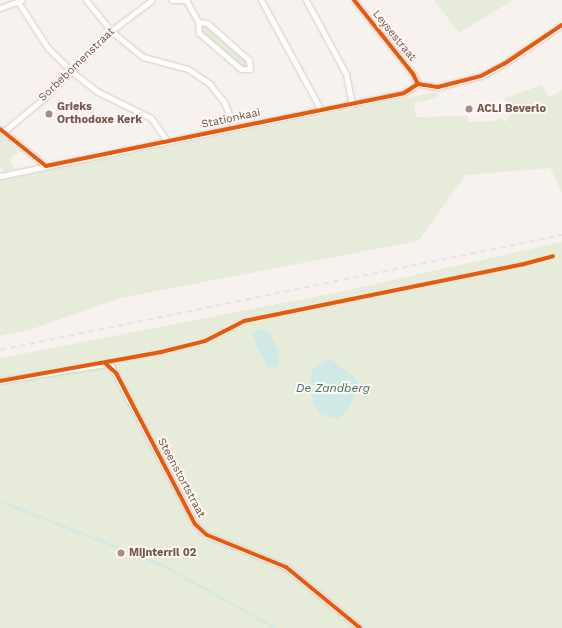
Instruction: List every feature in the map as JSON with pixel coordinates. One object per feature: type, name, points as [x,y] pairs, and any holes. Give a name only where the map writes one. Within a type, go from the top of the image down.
[{"type":"street","points":[[86,0],[111,31],[143,57],[188,69],[209,83],[224,102],[234,127]]},
{"type":"street","name":"Sorbebomenstraat","points":[[1,130],[35,106],[111,31],[152,0]]},
{"type":"street","points":[[172,0],[186,0],[198,22],[199,33],[241,69],[250,69],[249,60],[207,23],[198,22]]},
{"type":"street","points":[[261,0],[321,110]]},
{"type":"street","points":[[306,0],[346,74],[352,104]]},
{"type":"street","name":"Leysestraat","points":[[354,0],[413,74],[418,84]]},
{"type":"street","points":[[0,8],[20,1],[48,48],[71,71],[98,92],[151,118],[167,141]]},
{"type":"street","points":[[418,84],[438,87],[481,76],[504,64],[562,25]]},
{"type":"street","name":"Stationkaai","points":[[0,176],[404,93],[418,84]]},
{"type":"street","points":[[1,130],[46,166]]},
{"type":"street","name":"Steenstortstraat","points":[[0,381],[106,364],[111,366],[195,524],[207,535],[286,567],[360,628]]},
{"type":"green space","points":[[434,0],[513,0],[459,33]]},
{"type":"green space","points":[[201,24],[205,24],[248,61],[249,66],[244,69],[200,32]]},
{"type":"green space","points":[[542,85],[549,97],[562,90],[562,193],[550,168],[466,175],[418,241],[120,298],[30,330],[0,336],[0,180],[437,92],[438,97],[414,103],[416,117],[468,116],[468,122],[495,121],[501,118],[505,122],[511,114],[504,98]]},
{"type":"green space","points":[[0,134],[19,152],[9,159],[15,169],[4,172],[0,167]]},
{"type":"green space","points":[[562,242],[562,628],[0,628],[0,386],[9,383],[8,377],[0,379],[0,358],[339,292]]},
{"type":"water","points":[[259,329],[270,333],[279,353],[277,367],[267,366],[257,347],[252,333]]},
{"type":"water","name":"De Zandberg","points":[[331,359],[358,381],[357,391],[348,410],[337,419],[320,414],[313,402],[310,382],[313,368]]},
{"type":"waterway","points":[[0,501],[164,566],[276,628]]},
{"type":"railway","points":[[0,350],[562,235]]},
{"type":"cycle path","points":[[354,0],[413,74],[418,84]]},
{"type":"cycle path","points":[[418,84],[438,87],[481,76],[504,64],[562,25]]},
{"type":"cycle path","points":[[0,129],[46,166],[404,93],[418,84]]},
{"type":"cycle path","points":[[0,381],[161,352],[205,341],[244,321],[524,264],[553,256]]},
{"type":"cycle path","points":[[106,364],[116,373],[195,524],[207,535],[286,567],[360,628]]},
{"type":"place","name":"ACLI Beverlo","points":[[469,109]]},
{"type":"place","name":"Grieks Orthodoxe Kerk","points":[[49,114]]},
{"type":"place","name":"Mijnterril 02","points":[[121,553]]}]
